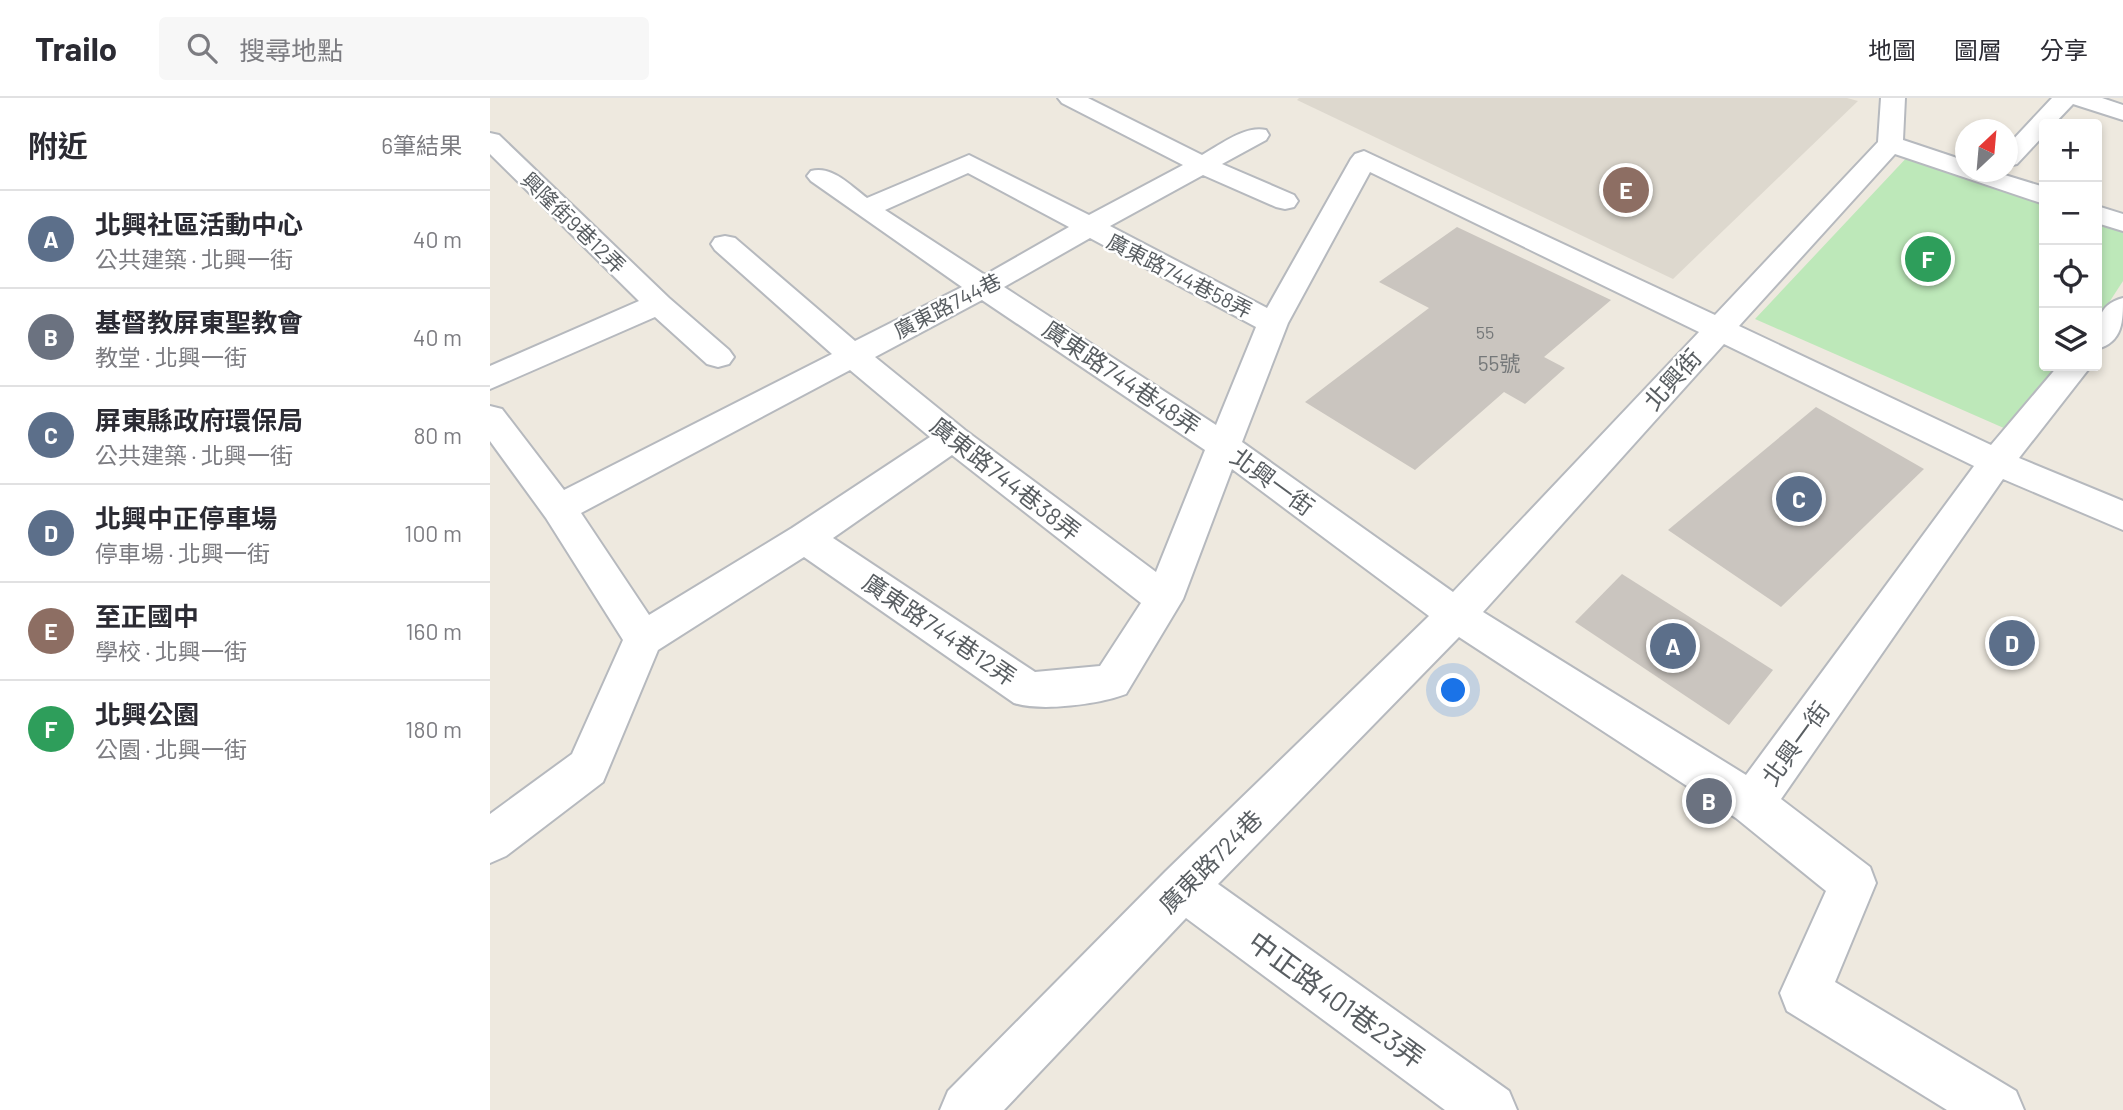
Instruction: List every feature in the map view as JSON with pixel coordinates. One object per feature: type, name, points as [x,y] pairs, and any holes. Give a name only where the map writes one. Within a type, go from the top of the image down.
[{"type":"street","points":[[1070,98],[1202,165],[1285,201]]},
{"type":"street","points":[[1893,98],[1890,144],[1955,165]]},
{"type":"street","points":[[2018,147],[2065,98]]},
{"type":"street","points":[[2079,98],[2123,113]]},
{"type":"street","name":"廣東路744巷","points":[[559,509],[851,354],[986,286],[1087,227],[1258,135]]},
{"type":"street","name":"興隆街9巷12弄","points":[[490,140],[659,304],[718,357]]},
{"type":"street","name":"北興街","points":[[1456,615],[1890,144]]},
{"type":"street","name":"北興一街","points":[[1996,462],[1364,159],[1273,323],[1224,446],[1456,615],[1752,803],[1996,462],[2071,371]]},
{"type":"street","name":"廣東路744巷58弄","points":[[865,209],[969,163],[1273,323]]},
{"type":"street","name":"廣東路744巷48弄","points":[[820,176],[865,209],[986,286],[1224,446],[1164,599]]},
{"type":"street","points":[[2005,182],[2039,194]]},
{"type":"street","points":[[2102,216],[2123,223]]},
{"type":"street","name":"廣東路744巷38弄","points":[[725,244],[851,354],[953,438],[1164,599]]},
{"type":"street","points":[[490,377],[659,304]]},
{"type":"street","points":[[2102,333],[2123,307]]},
{"type":"street","points":[[490,416],[559,509],[643,639]]},
{"type":"street","points":[[490,841],[588,768],[643,639],[805,538],[953,438]]},
{"type":"street","points":[[1996,462],[2123,516]]},
{"type":"street","name":"廣東路744巷12弄","points":[[805,538],[1029,690],[1112,682],[1164,599]]},
{"type":"street","name":"廣東路724巷","points":[[981,1106],[1183,887],[1456,615]]},
{"type":"street","points":[[1752,803],[1853,883],[1805,993],[1997,1110]]},
{"type":"street","name":"中正路401巷23弄","points":[[1183,887],[1490,1110]]},
{"type":"shaded area","points":[[1847,98],[1858,101],[1673,279],[1297,100]]},
{"type":"green space","points":[[1911,153],[1955,168],[1955,182],[1995,182],[2039,197],[2039,371],[2065,371],[2022,436],[1755,319]]},
{"type":"green space","points":[[2102,219],[2123,226],[2123,281],[2102,313]]},
{"type":"building","points":[[1457,227],[1611,300],[1544,357],[1565,368],[1525,404],[1504,392],[1415,470],[1305,402],[1429,308],[1379,282]]},
{"type":"building","points":[[1816,407],[1924,469],[1781,607],[1668,530]]},
{"type":"building","points":[[1622,574],[1773,670],[1729,725],[1575,622]]},
{"type":"place","name":"至正國中","points":[[1626,190]]},
{"type":"place","name":"北興公園","points":[[1928,259]]},
{"type":"place","name":"屏東縣政府環保局","points":[[1799,499]]},
{"type":"place","name":"北興中正停車場","points":[[2012,643]]},
{"type":"place","name":"北興社區活動中心","points":[[1673,646]]},
{"type":"place","name":"基督教屏東聖教會","points":[[1709,801]]}]
